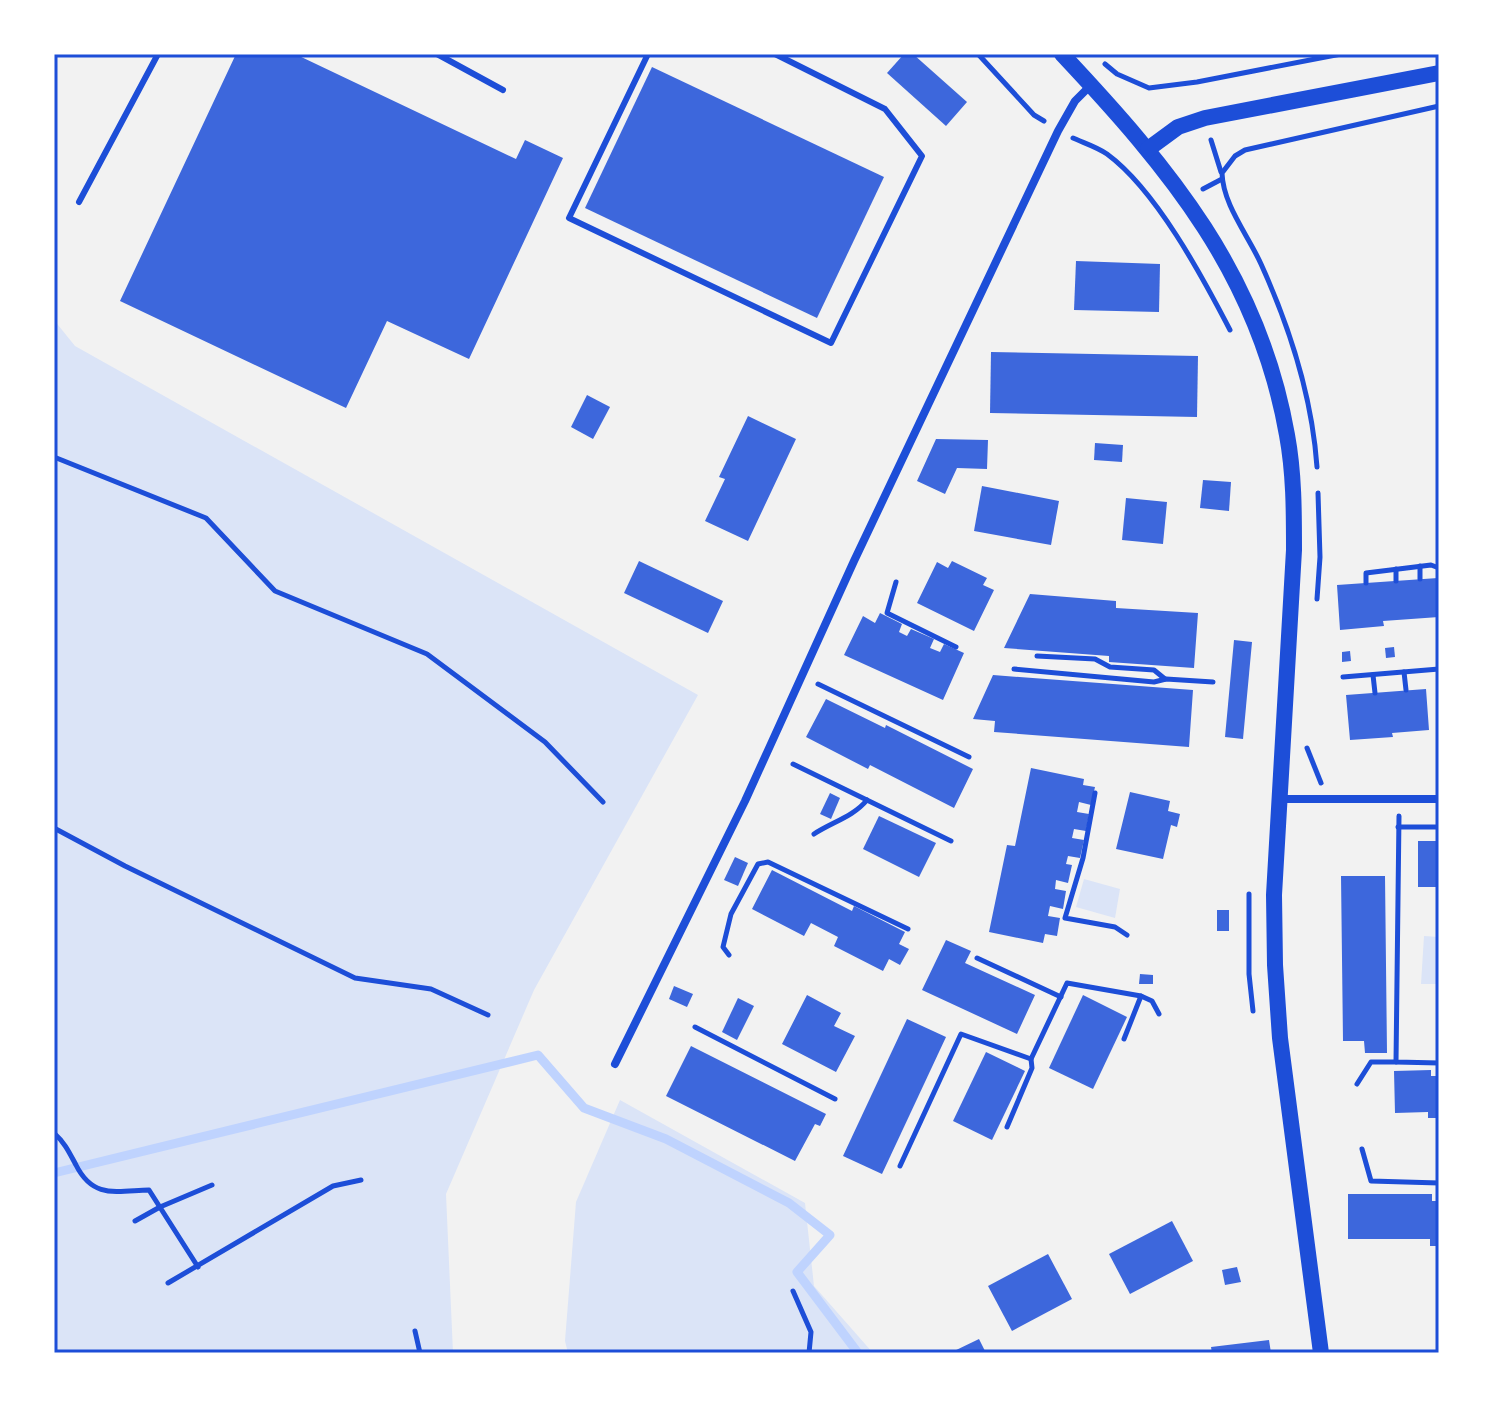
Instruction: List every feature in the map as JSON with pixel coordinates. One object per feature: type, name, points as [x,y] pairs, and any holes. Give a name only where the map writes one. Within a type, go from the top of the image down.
[{"type":"main road","points":[[1062,54],[1148,149],[1187,198],[1218,246],[1244,297],[1278,391],[1294,497],[1294,550],[1274,895],[1277,999],[1321,1353]]},
{"type":"main road","points":[[1148,149],[1178,127],[1205,118],[1439,73]]},
{"type":"street","points":[[615,1064],[719,855],[959,336],[1058,131],[1075,101],[1091,85]]},
{"type":"street","points":[[1280,799],[1439,799]]},
{"type":"lane","points":[[79,202],[158,54]]},
{"type":"lane","points":[[437,54],[503,90]]},
{"type":"lane","points":[[648,54],[569,218],[831,343],[922,156],[885,109],[775,54]]},
{"type":"path","points":[[1104,64],[1117,74],[1149,88],[1197,82],[1341,54]]},
{"type":"path","points":[[1222,179],[1222,173],[1235,156],[1245,150],[1439,106]]},
{"type":"path","points":[[54,457],[206,518],[275,591],[427,654],[545,742],[603,802]]},
{"type":"path","points":[[1366,583],[1366,573],[1431,565],[1439,568]]},
{"type":"path","points":[[1420,566],[1420,579]]},
{"type":"path","points":[[1396,569],[1396,581]]},
{"type":"path","points":[[896,582],[887,613],[956,647]]},
{"type":"path","points":[[1037,656],[1095,659],[1110,667],[1154,670],[1166,679]]},
{"type":"path","points":[[1014,669],[1154,682],[1166,679],[1213,682]]},
{"type":"path","points":[[1343,677],[1439,669]]},
{"type":"path","points":[[1404,672],[1406,690]]},
{"type":"path","points":[[1373,675],[1375,693]]},
{"type":"path","points":[[803,676],[969,757]]},
{"type":"path","points":[[793,764],[951,841]]},
{"type":"path","points":[[1095,793],[1083,858],[1065,918],[1115,927],[1127,935]]},
{"type":"path","points":[[1396,1062],[1399,799]]},
{"type":"path","points":[[814,834],[834,820],[856,814],[867,800]]},
{"type":"path","points":[[1398,827],[1439,827]]},
{"type":"path","points":[[54,828],[355,978],[431,989],[488,1015]]},
{"type":"path","points":[[729,955],[723,947],[731,914],[758,864],[768,862],[908,929]]},
{"type":"path","points":[[977,958],[1061,997]]},
{"type":"path","points":[[1007,1127],[1032,1068],[1031,1059],[1067,983],[1141,996],[1152,1001],[1159,1014]]},
{"type":"path","points":[[1124,1039],[1141,996]]},
{"type":"path","points":[[695,1027],[835,1099]]},
{"type":"path","points":[[900,1166],[961,1034],[1031,1059]]},
{"type":"path","points":[[1357,1084],[1371,1062],[1439,1063]]},
{"type":"path","points":[[54,1133],[67,1145],[77,1168],[90,1186],[105,1191],[149,1190],[198,1267]]},
{"type":"path","points":[[1362,1149],[1371,1181],[1439,1183]]},
{"type":"path","points":[[168,1283],[333,1186],[361,1180]]},
{"type":"path","points":[[135,1221],[212,1185]]},
{"type":"path","points":[[793,1291],[811,1332],[809,1353]]},
{"type":"path","points":[[415,1331],[420,1353]]},
{"type":"shaded area","points":[[54,320],[75,346],[698,695],[534,990],[446,1194],[453,1353],[54,1353]]},
{"type":"shaded area","points":[[1084,879],[1120,889],[1115,918],[1076,907]]},
{"type":"shaded area","points":[[1424,936],[1439,937],[1439,984],[1421,984]]},
{"type":"shaded area","points":[[620,1100],[805,1203],[814,1286],[873,1353],[568,1353],[565,1341],[576,1202]]},
{"type":"building","points":[[236,54],[295,54],[516,159],[525,140],[563,158],[469,359],[387,321],[346,408],[120,301]]},
{"type":"building","points":[[904,54],[913,54],[967,102],[946,126],[887,73]]},
{"type":"building","points":[[652,67],[884,177],[817,318],[585,208]]},
{"type":"building","points":[[1076,261],[1160,264],[1159,312],[1074,310]]},
{"type":"building","points":[[991,352],[1198,356],[1197,417],[990,413]]},
{"type":"building","points":[[587,395],[610,407],[593,439],[571,427]]},
{"type":"building","points":[[748,416],[796,439],[748,541],[705,521],[725,479],[719,477]]},
{"type":"building","points":[[936,439],[988,440],[987,469],[957,468],[945,494],[917,481]]},
{"type":"building","points":[[1095,443],[1123,445],[1122,462],[1094,460]]},
{"type":"building","points":[[1203,480],[1231,482],[1229,511],[1200,508]]},
{"type":"building","points":[[982,486],[1059,501],[1051,545],[974,531]]},
{"type":"building","points":[[1126,498],[1167,502],[1163,544],[1122,540]]},
{"type":"building","points":[[639,561],[723,601],[708,633],[624,593]]},
{"type":"building","points":[[952,561],[987,578],[983,585],[994,590],[974,631],[917,603],[937,562],[948,568]]},
{"type":"building","points":[[1438,578],[1439,617],[1383,621],[1384,626],[1340,630],[1337,585]]},
{"type":"building","points":[[1030,594],[1116,601],[1116,608],[1198,613],[1194,668],[1109,662],[1109,656],[1004,648]]},
{"type":"building","points":[[880,613],[902,624],[899,632],[907,636],[911,629],[934,639],[930,648],[940,652],[944,644],[964,653],[943,700],[844,655],[863,616],[875,623]]},
{"type":"building","points":[[1234,640],[1252,642],[1243,739],[1225,737]]},
{"type":"building","points":[[1394,647],[1395,657],[1386,658],[1385,648]]},
{"type":"building","points":[[1350,651],[1351,661],[1342,662],[1342,652]]},
{"type":"building","points":[[993,675],[1193,690],[1189,747],[994,732],[995,721],[973,719]]},
{"type":"building","points":[[1426,689],[1429,730],[1392,733],[1393,737],[1350,740],[1346,695]]},
{"type":"building","points":[[826,699],[973,769],[954,808],[870,765],[868,769],[806,737]]},
{"type":"building","points":[[1031,768],[1084,779],[1083,785],[1095,787],[1091,805],[1079,802],[1077,812],[1089,814],[1086,831],[1074,829],[1072,838],[1084,840],[1080,858],[1068,856],[1066,864],[1072,865],[1068,883],[1056,880],[1055,889],[1066,891],[1063,909],[1050,906],[1048,916],[1060,918],[1057,936],[1045,934],[1043,943],[989,932],[1007,845],[1015,846]]},
{"type":"building","points":[[1130,792],[1170,801],[1168,811],[1180,814],[1177,827],[1171,825],[1163,859],[1116,849]]},
{"type":"building","points":[[830,793],[840,798],[831,819],[820,814]]},
{"type":"building","points":[[879,816],[936,843],[919,877],[863,849]]},
{"type":"building","points":[[1418,841],[1439,841],[1439,897],[1436,896],[1436,887],[1418,887]]},
{"type":"building","points":[[735,857],[748,863],[738,886],[724,880]]},
{"type":"building","points":[[772,870],[852,911],[854,906],[905,932],[899,944],[909,949],[900,965],[889,959],[883,971],[834,946],[838,937],[811,923],[804,936],[752,909]]},
{"type":"building","points":[[1341,876],[1385,876],[1387,1053],[1365,1053],[1364,1041],[1343,1041]]},
{"type":"building","points":[[1217,910],[1229,910],[1229,931],[1217,931]]},
{"type":"building","points":[[946,940],[971,951],[965,963],[1035,995],[1017,1034],[922,990]]},
{"type":"building","points":[[1140,974],[1153,975],[1153,984],[1139,984]]},
{"type":"building","points":[[674,986],[693,994],[687,1007],[669,999]]},
{"type":"building","points":[[807,995],[841,1013],[834,1026],[855,1036],[836,1072],[782,1044]]},
{"type":"building","points":[[1083,995],[1127,1017],[1093,1089],[1049,1068]]},
{"type":"building","points":[[738,998],[754,1006],[737,1040],[722,1032]]},
{"type":"building","points":[[907,1019],[946,1037],[882,1174],[843,1156]]},
{"type":"building","points":[[691,1046],[826,1114],[820,1126],[815,1124],[795,1161],[666,1096]]},
{"type":"building","points":[[986,1052],[1025,1071],[992,1140],[953,1121]]},
{"type":"building","points":[[1431,1070],[1431,1076],[1439,1076],[1439,1118],[1428,1118],[1428,1112],[1395,1113],[1394,1071]]},
{"type":"building","points":[[1348,1194],[1432,1194],[1432,1201],[1439,1201],[1439,1246],[1430,1246],[1430,1239],[1348,1239]]},
{"type":"building","points":[[1172,1221],[1193,1261],[1130,1294],[1109,1254]]},
{"type":"building","points":[[1048,1254],[1072,1299],[1012,1331],[988,1286]]},
{"type":"building","points":[[1237,1267],[1241,1282],[1225,1285],[1222,1270]]},
{"type":"building","points":[[979,1339],[986,1353],[950,1353]]},
{"type":"building","points":[[1269,1340],[1271,1353],[1212,1353],[1211,1347]]},
{"type":"waterway","points":[[54,1173],[538,1055],[584,1108],[666,1139],[789,1203],[830,1235],[797,1272],[858,1353]]}]
